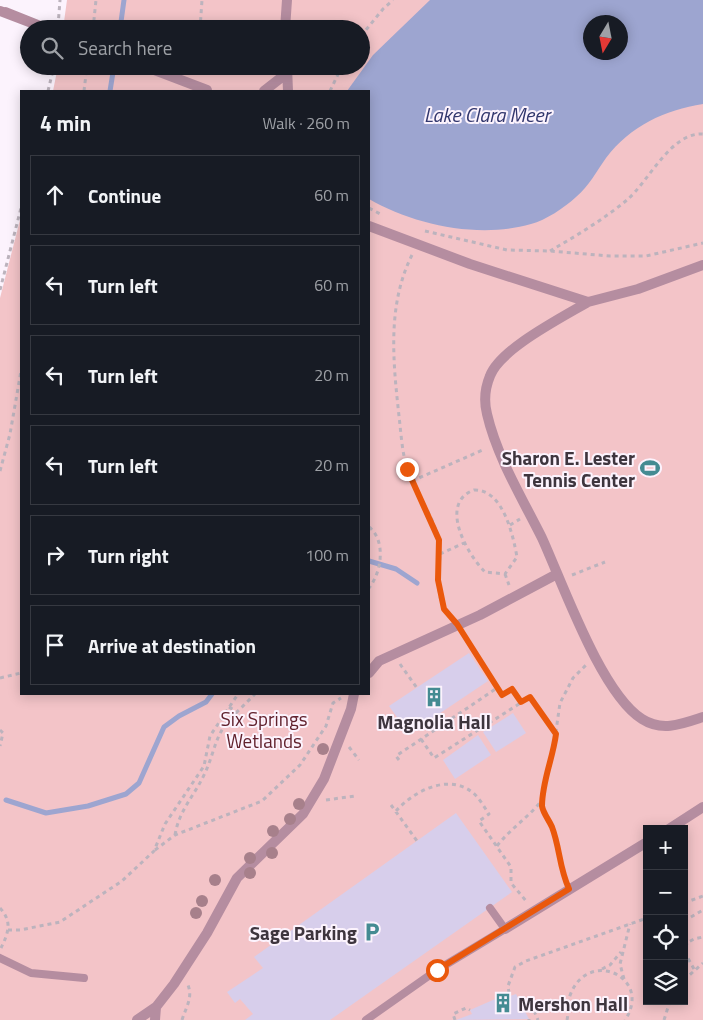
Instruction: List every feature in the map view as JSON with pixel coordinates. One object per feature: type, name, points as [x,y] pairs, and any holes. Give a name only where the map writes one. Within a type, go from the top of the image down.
[{"type":"street","points":[[286,20],[287,0]]},
{"type":"street","points":[[3,11],[26,20]]},
{"type":"street","points":[[167,75],[205,90]]},
{"type":"street","points":[[265,90],[281,75]]},
{"type":"street","points":[[287,75],[288,90]]},
{"type":"street","points":[[370,226],[417,245],[588,302]]},
{"type":"street","points":[[703,265],[638,288],[588,302],[502,356],[490,375],[485,394],[486,412],[497,444],[597,658],[621,699],[641,719],[651,724],[669,727],[703,717]]},
{"type":"street","points":[[370,672],[380,661],[558,577]]},
{"type":"street","points":[[137,1020],[156,1007],[178,978],[207,933],[238,878],[303,814],[324,779],[351,709],[354,695]]},
{"type":"street","points":[[675,825],[703,807]]},
{"type":"street","points":[[505,928],[643,844]]},
{"type":"street","points":[[156,1007],[156,1020]]},
{"type":"lane","points":[[366,1020],[437,970],[505,928],[490,908]]},
{"type":"lane","points":[[0,958],[31,973],[84,978]]},
{"type":"path","points":[[59,20],[60,0]]},
{"type":"path","points":[[94,20],[96,0]]},
{"type":"path","points":[[201,20],[202,0]]},
{"type":"path","points":[[370,26],[393,0]]},
{"type":"path","points":[[48,90],[52,75]]},
{"type":"path","points":[[84,90],[86,75]]},
{"type":"path","points":[[330,90],[338,75]]},
{"type":"path","points":[[550,250],[577,236],[627,200],[682,139],[703,134]]},
{"type":"path","points":[[370,209],[388,218]]},
{"type":"path","points":[[0,290],[20,212]]},
{"type":"path","points":[[421,230],[507,250],[550,250],[646,256],[703,243]]},
{"type":"path","points":[[417,245],[403,279],[393,321],[393,352],[402,441],[407,469],[439,540],[438,580],[444,609],[457,624],[502,695],[512,689],[521,702]]},
{"type":"path","points":[[0,471],[10,434],[20,377]]},
{"type":"path","points":[[412,481],[497,444]]},
{"type":"path","points":[[481,490],[493,498],[504,512],[510,525],[517,557],[505,574],[485,572],[478,565],[464,543],[457,515],[458,503],[467,493],[481,490]]},
{"type":"path","points":[[370,528],[376,532],[381,548],[379,563],[370,586]]},
{"type":"path","points":[[440,554],[464,543]]},
{"type":"path","points":[[558,577],[605,562]]},
{"type":"path","points":[[393,655],[417,688]]},
{"type":"path","points":[[569,889],[561,871],[552,826],[542,808],[544,785],[550,767],[560,703],[565,691],[582,668],[597,658]]},
{"type":"path","points":[[0,678],[20,673]]},
{"type":"path","points":[[399,760],[396,756],[497,688]]},
{"type":"path","points":[[154,850],[164,824],[204,766],[210,736],[237,695]]},
{"type":"path","points":[[175,835],[178,820],[204,774],[225,722],[254,695]]},
{"type":"path","points":[[8,930],[20,930],[60,922],[122,881],[154,850],[175,835],[262,801],[300,765],[326,726],[333,703],[345,695]]},
{"type":"path","points":[[421,740],[434,758],[530,697],[556,734]]},
{"type":"path","points":[[229,706],[237,712]]},
{"type":"path","points":[[0,730],[3,733],[0,746]]},
{"type":"path","points":[[352,750],[359,760]]},
{"type":"path","points":[[396,811],[410,796],[427,788],[462,786],[473,792],[489,814],[479,821],[511,867],[511,883],[534,910]]},
{"type":"path","points":[[497,846],[509,831],[530,816],[543,799]]},
{"type":"path","points":[[391,805],[417,841]]},
{"type":"path","points":[[688,902],[703,896]]},
{"type":"path","points":[[0,908],[8,916],[8,930],[0,951]]},
{"type":"path","points":[[688,919],[703,910]]},
{"type":"path","points":[[509,993],[511,978],[516,967],[521,964],[643,919]]},
{"type":"path","points":[[624,979],[620,964],[630,924]]},
{"type":"path","points":[[694,969],[685,953],[687,943],[694,938],[703,937]]},
{"type":"path","points":[[567,1020],[570,994],[575,986],[585,974],[610,965],[622,952]]},
{"type":"path","points":[[688,976],[703,963]]},
{"type":"path","points":[[600,970],[618,974],[630,986],[633,1001],[630,1014],[625,1020]]},
{"type":"path","points":[[178,978],[187,983],[190,991],[189,1004],[182,1020]]},
{"type":"path","points":[[664,1020],[668,1005]]},
{"type":"path","points":[[522,1010],[532,1006],[538,1020]]},
{"type":"path","points":[[455,1020],[453,1014],[466,1008],[470,1010]]},
{"type":"green space","name":"Six Springs Wetlands","points":[[67,0],[703,0],[703,1020],[0,1020],[0,298],[20,220],[20,695],[370,695],[370,90],[53,90],[56,75],[370,75],[370,20],[64,20]]},
{"type":"water","name":"Lake Clara Meer","points":[[430,0],[703,0],[703,104],[675,110],[637,128],[606,158],[585,188],[576,197],[549,217],[531,224],[490,230],[447,227],[406,216],[370,200],[370,90],[348,90],[359,75],[370,75],[370,59],[373,55]]},
{"type":"building","name":"Magnolia Hall","points":[[469,653],[488,681],[409,734],[389,706]]},
{"type":"building","points":[[513,713],[526,733],[496,752],[483,732]]},
{"type":"building","points":[[478,735],[491,755],[455,779],[443,760]]},
{"type":"building","name":"Sage Parking","points":[[456,813],[512,892],[330,1020],[245,1020],[253,1014],[240,999],[235,1003],[227,992],[263,968],[254,957]]},
{"type":"building","name":"Mershon Hall","points":[[509,993],[510,996],[516,994],[529,1019],[456,1020],[472,1014],[470,1010]]},
{"type":"waterway","points":[[121,20],[124,0]]},
{"type":"waterway","points":[[110,90],[113,75]]},
{"type":"waterway","points":[[370,561],[396,569],[417,583]]},
{"type":"waterway","points":[[6,800],[46,813],[88,806],[126,794],[139,783],[164,727],[179,716],[206,702],[211,695]]},
{"type":"place","name":"Sharon E. Lester Tennis Center","points":[[650,468]]},
{"type":"place","name":"Magnolia Hall","points":[[434,697]]},
{"type":"place","name":"Sage Parking","points":[[372,932]]},
{"type":"place","name":"Mershon Hall","points":[[503,1003]]},
{"type":"route","points":[[407,469],[439,540],[438,580],[444,609],[457,624],[502,695],[512,689],[521,702],[530,697],[556,734],[550,767],[544,785],[542,808],[552,826],[561,871],[569,889],[437,970]]}]
